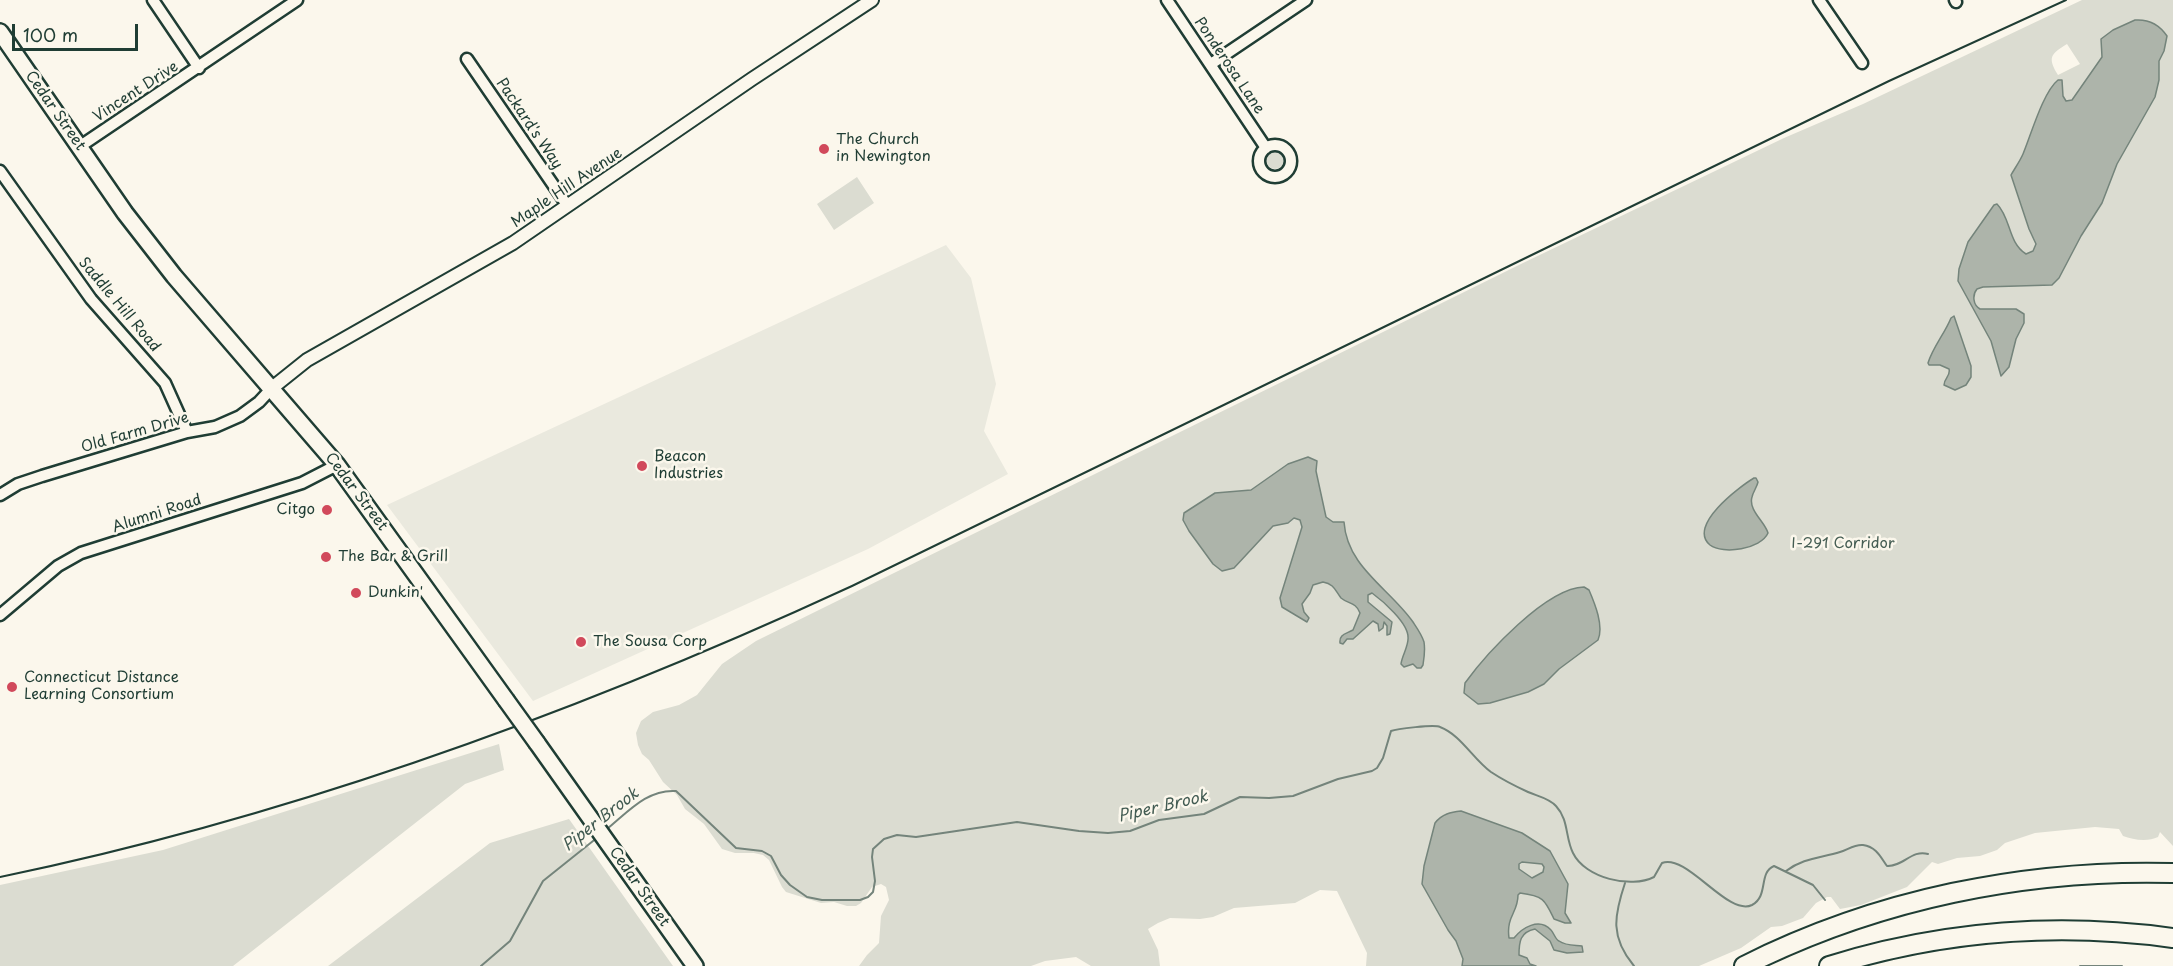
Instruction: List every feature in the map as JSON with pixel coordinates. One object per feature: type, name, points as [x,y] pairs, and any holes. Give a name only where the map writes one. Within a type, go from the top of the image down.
[{"type":"highway","points":[[1744,966],[1850,922],[1959,891],[2068,875],[2116,872],[2173,873]]},
{"type":"highway","points":[[1829,966],[1927,942],[2004,932],[2084,930],[2173,939]]},
{"type":"main road","name":"Cedar Street","points":[[0,32],[125,213],[174,276],[338,465],[695,966]]},
{"type":"street","points":[[153,0],[199,68]]},
{"type":"street","name":"Vincent Drive","points":[[79,147],[297,0]]},
{"type":"street","name":"Maple Hill Avenue","points":[[272,388],[307,360],[513,243],[752,79],[872,0]]},
{"type":"street","name":"Ponderosa Lane","points":[[1167,0],[1266,148]]},
{"type":"street","points":[[1211,64],[1306,0]]},
{"type":"street","points":[[1819,0],[1862,63]]},
{"type":"street","name":"Packard's Way","points":[[467,59],[567,205]]},
{"type":"street","name":"Saddle Hill Road","points":[[0,171],[91,299],[165,383],[187,432]]},
{"type":"street","name":"Old Farm Drive","points":[[0,495],[18,484],[42,476],[187,432],[215,427],[240,416],[259,402],[272,388]]},
{"type":"street","name":"Alumni Road","points":[[0,615],[58,566],[81,554],[302,483],[338,465]]},
{"type":"shaded area","points":[[2135,20],[2153,23],[2167,36],[2159,61],[2159,80],[2155,97],[2117,164],[2102,203],[2081,236],[2059,278],[2052,285],[1983,287],[1977,289],[1974,294],[1974,300],[1980,309],[2016,309],[2024,314],[2024,323],[2016,339],[2009,367],[2001,376],[1991,341],[1958,281],[1959,269],[1968,242],[1997,204],[2005,216],[2016,244],[2026,254],[2033,251],[2036,244],[2011,175],[2023,154],[2042,104],[2058,80],[2062,80],[2063,96],[2066,101],[2072,100],[2102,57],[2101,39],[2113,30]]},
{"type":"shaded area","points":[[946,245],[971,278],[996,384],[984,431],[1008,474],[868,549],[533,701],[387,505]]},
{"type":"shaded area","points":[[1954,316],[1971,366],[1971,377],[1966,385],[1955,390],[1944,385],[1949,369],[1928,363]]},
{"type":"shaded area","points":[[1308,457],[1317,461],[1316,471],[1326,517],[1333,522],[1344,522],[1347,538],[1361,564],[1403,610],[1421,634],[1424,647],[1421,668],[1413,664],[1404,667],[1401,664],[1407,644],[1407,631],[1394,613],[1372,593],[1368,595],[1368,602],[1392,622],[1390,634],[1387,635],[1387,626],[1384,622],[1383,628],[1379,631],[1378,624],[1373,621],[1353,639],[1347,639],[1343,644],[1340,643],[1341,638],[1353,630],[1360,613],[1354,605],[1341,598],[1330,584],[1323,582],[1313,585],[1302,604],[1309,618],[1307,622],[1282,607],[1280,598],[1302,527],[1300,520],[1294,518],[1288,523],[1273,526],[1234,568],[1222,571],[1213,564],[1183,520],[1184,513],[1215,493],[1251,490],[1288,464]]},
{"type":"shaded area","points":[[1754,478],[1758,482],[1752,497],[1752,507],[1768,533],[1758,543],[1741,549],[1724,550],[1710,545],[1705,537],[1705,528],[1710,518],[1727,498]]},
{"type":"shaded area","points":[[1584,587],[1589,590],[1598,615],[1600,634],[1598,640],[1559,669],[1544,684],[1528,692],[1490,703],[1478,704],[1464,693],[1465,683],[1518,624],[1552,598],[1569,590]]},
{"type":"shaded area","points":[[1461,811],[1522,833],[1550,851],[1568,884],[1565,913],[1571,923],[1554,919],[1543,900],[1520,893],[1509,925],[1509,938],[1514,938],[1531,925],[1541,924],[1551,930],[1556,939],[1562,943],[1582,946],[1583,952],[1567,953],[1554,950],[1550,941],[1535,929],[1526,932],[1521,938],[1519,955],[1527,958],[1530,964],[1536,966],[1462,966],[1463,959],[1456,941],[1422,884],[1435,823],[1450,813]],"holes":[[[1522,862],[1542,864],[1543,872],[1532,878],[1519,869],[1519,864]]]},
{"type":"green space","name":"I-291 Corridor","points":[[2082,0],[2173,0],[2173,846],[2160,832],[2158,837],[2145,840],[2123,836],[2119,829],[2095,827],[2035,833],[2005,843],[1997,850],[1980,856],[1957,858],[1938,864],[1932,862],[1907,887],[1861,905],[1840,909],[1831,897],[1827,897],[1816,903],[1803,918],[1782,926],[1771,927],[1741,948],[1699,966],[1366,966],[1367,953],[1337,891],[1320,890],[1295,903],[1234,908],[1213,917],[1170,918],[1158,923],[1148,929],[1158,950],[1160,966],[1091,966],[1076,957],[1045,961],[1031,966],[859,966],[879,943],[881,916],[889,900],[886,887],[881,884],[872,887],[861,903],[856,906],[834,902],[821,903],[786,892],[769,860],[763,855],[735,853],[722,849],[704,824],[685,809],[677,795],[663,782],[649,760],[642,754],[636,733],[641,721],[653,712],[679,705],[697,695],[722,664],[756,641],[1523,263],[1784,138],[1863,104]],"holes":[[[2067,44],[2080,64],[2058,75],[2052,56]]]},
{"type":"green space","points":[[1271,151],[1279,151],[1284,156],[1282,167],[1271,169],[1266,164],[1266,156]]},
{"type":"green space","points":[[857,177],[874,203],[834,230],[817,204]]},
{"type":"green space","points":[[499,744],[504,770],[465,784],[233,966],[0,966],[0,885],[163,850]]},
{"type":"green space","points":[[569,819],[673,966],[328,966],[490,843]]},
{"type":"waterway","name":"Piper Brook","points":[[607,829],[647,798],[666,791],[676,791],[736,848],[762,851],[771,856],[781,875],[790,885],[807,897],[822,900],[860,900],[873,892],[875,881],[873,849],[884,839],[897,835],[916,837],[1017,822],[1079,831],[1108,833],[1130,831],[1159,820],[1204,814],[1240,797],[1293,796],[1338,779],[1372,771],[1377,768],[1383,758],[1391,731],[1437,726],[1461,741],[1491,772],[1553,803],[1563,817],[1573,853],[1579,862],[1598,875],[1633,882],[1654,877],[1662,863],[1672,862],[1695,875],[1731,902],[1742,906],[1752,905],[1757,901],[1766,874],[1774,866],[1813,885],[1825,900]]},
{"type":"waterway","name":"Piper Brook","points":[[481,966],[510,941],[543,881],[598,837]]},
{"type":"waterway","points":[[1786,871],[1805,861],[1860,845],[1875,850],[1887,866],[1893,866],[1917,854],[1928,854]]},
{"type":"waterway","points":[[1625,883],[1618,906],[1616,926],[1621,945],[1634,966]]},
{"type":"waterway","name":"Piper Brook","points":[[2080,966],[2122,966]]},
{"type":"railway","points":[[0,877],[219,824],[327,791],[434,756],[540,717],[749,632],[852,586],[1889,81],[2066,0]]},
{"type":"place","name":"The Church in Newington","points":[[824,149]]},
{"type":"place","name":"Beacon Industries","points":[[642,466]]},
{"type":"place","name":"Citgo","points":[[327,510]]},
{"type":"place","name":"The Bar & Grill","points":[[326,557]]},
{"type":"place","name":"Dunkin'","points":[[356,593]]},
{"type":"place","name":"The Sousa Corp","points":[[581,642]]},
{"type":"place","name":"Connecticut Distance Learning Consortium","points":[[12,687]]}]
